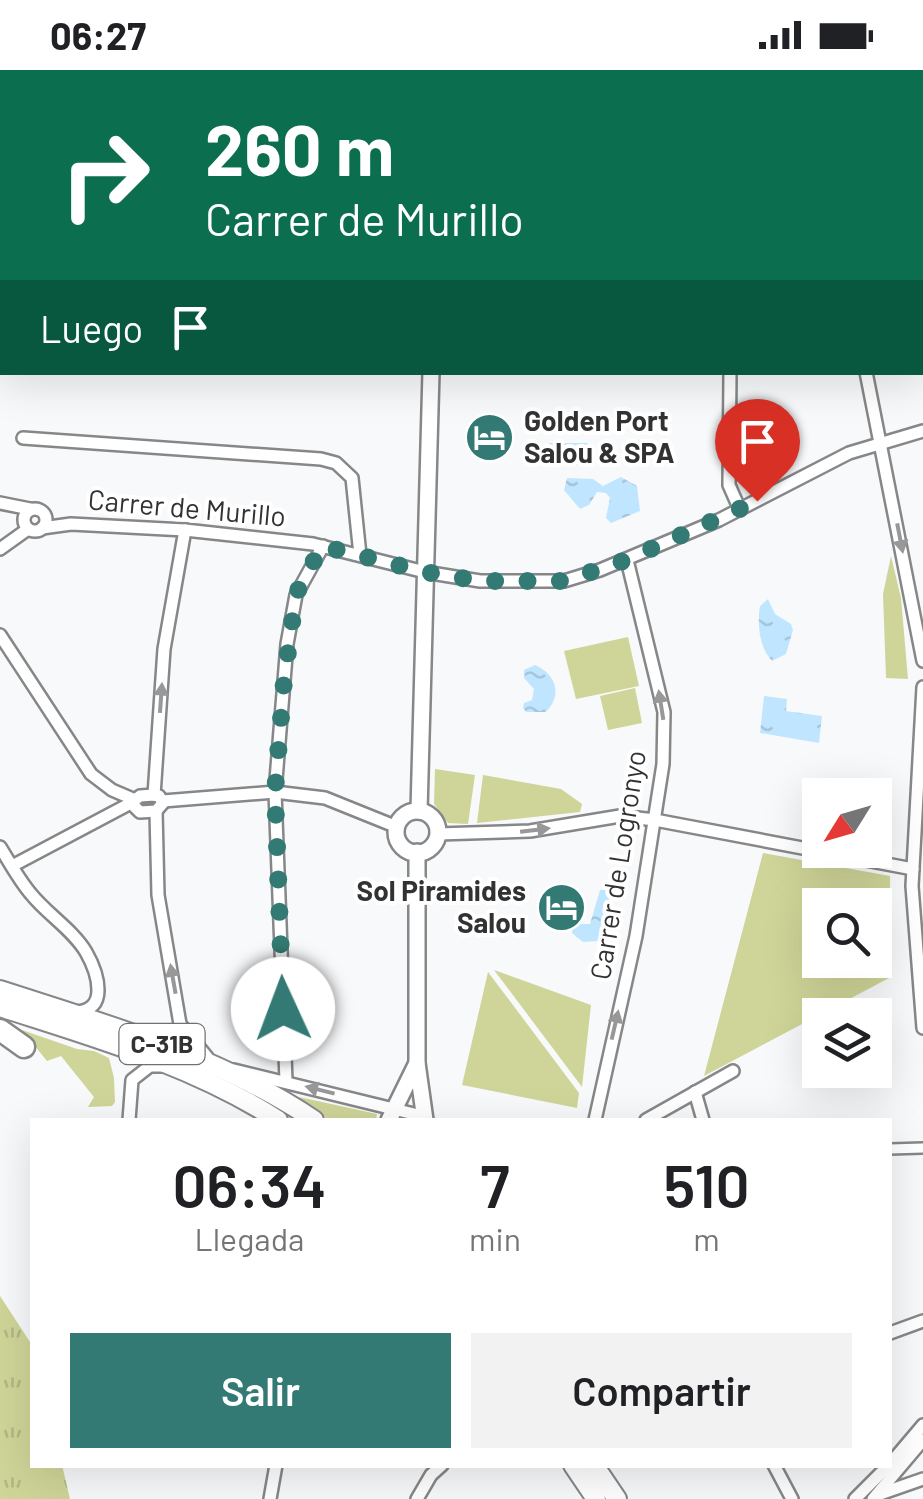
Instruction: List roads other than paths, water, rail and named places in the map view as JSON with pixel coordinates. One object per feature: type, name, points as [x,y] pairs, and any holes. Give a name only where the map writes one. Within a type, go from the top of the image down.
[{"type":"highway","points":[[0,1030],[24,1047]]},
{"type":"main road","name":"C-31B","points":[[0,990],[220,1066],[311,1118]]},
{"type":"main road","name":"C-31B","points":[[0,1007],[172,1066],[245,1099],[275,1118]]},
{"type":"main road","points":[[575,1468],[596,1499]]},
{"type":"main road","points":[[596,1468],[616,1499]]},
{"type":"street","points":[[419,811],[432,375]]},
{"type":"street","points":[[730,375],[729,485],[740,510]]},
{"type":"street","points":[[867,375],[923,662]]},
{"type":"street","name":"Carrer de Murillo","points":[[27,519],[36,531],[44,522],[185,530],[322,546],[425,572],[480,581],[564,581],[626,560],[740,510],[849,453],[923,432]]},
{"type":"street","points":[[23,438],[336,463],[352,478],[360,554]]},
{"type":"street","points":[[3,504],[27,519]]},
{"type":"street","points":[[0,549],[27,519],[41,510],[44,522]]},
{"type":"street","points":[[185,530],[164,648],[158,895],[180,1024],[196,1047],[220,1066],[286,1081],[392,1116],[421,1118],[416,1063],[417,852]]},
{"type":"street","points":[[286,1081],[275,792],[287,644],[296,594],[322,546]]},
{"type":"street","name":"Carrer de Logronyo","points":[[595,1118],[636,936],[663,764],[664,712],[626,560]]},
{"type":"street","points":[[0,635],[91,774],[132,801],[158,803],[275,792],[326,798],[397,827]]},
{"type":"street","points":[[923,688],[913,870],[923,1028]]},
{"type":"street","points":[[12,866],[132,801]]},
{"type":"street","points":[[419,811],[431,816],[438,834],[433,845],[417,852],[401,845],[397,827],[405,815],[419,811]]},
{"type":"street","points":[[438,834],[530,831],[620,816],[913,870]]},
{"type":"street","points":[[0,847],[28,892],[85,951],[99,998],[83,1012],[68,1012]]},
{"type":"street","points":[[392,1116],[416,1063]]},
{"type":"street","points":[[129,1118],[132,1080],[150,1066],[172,1066]]},
{"type":"street","points":[[649,1118],[733,1071]]},
{"type":"street","points":[[694,1092],[702,1118]]},
{"type":"street","points":[[892,1149],[923,1148]]},
{"type":"street","points":[[892,1332],[923,1321]]},
{"type":"street","points":[[892,1462],[923,1425]]},
{"type":"street","points":[[874,1497],[923,1440]]},
{"type":"street","points":[[270,1499],[275,1468]]},
{"type":"street","points":[[417,1499],[439,1468]]},
{"type":"street","points":[[776,1468],[792,1499]]},
{"type":"street","points":[[855,1499],[886,1468]]},
{"type":"street","points":[[874,1497],[923,1479]]},
{"type":"water","points":[[549,443],[588,443],[587,465],[547,465]]},
{"type":"water","points":[[621,477],[637,486],[640,511],[611,523],[606,518],[610,498],[606,493],[597,492],[589,505],[580,509],[564,490],[567,478],[593,479],[603,486]]},
{"type":"water","points":[[768,599],[775,614],[791,624],[793,630],[786,654],[772,661],[764,649],[759,628],[760,606]]},
{"type":"water","points":[[535,665],[548,674],[555,686],[554,699],[546,712],[526,712],[523,708],[524,703],[532,700],[534,689],[524,678],[524,670]]},
{"type":"water","points":[[764,696],[787,699],[786,711],[822,716],[819,743],[760,733]]},
{"type":"water","points":[[600,890],[611,892],[598,941],[583,942],[572,933],[573,924],[590,924]]},
{"type":"place","name":"Golden Port Salou & SPA","points":[[489,437]]},
{"type":"place","name":"Sol Piramides Salou","points":[[561,907]]}]
